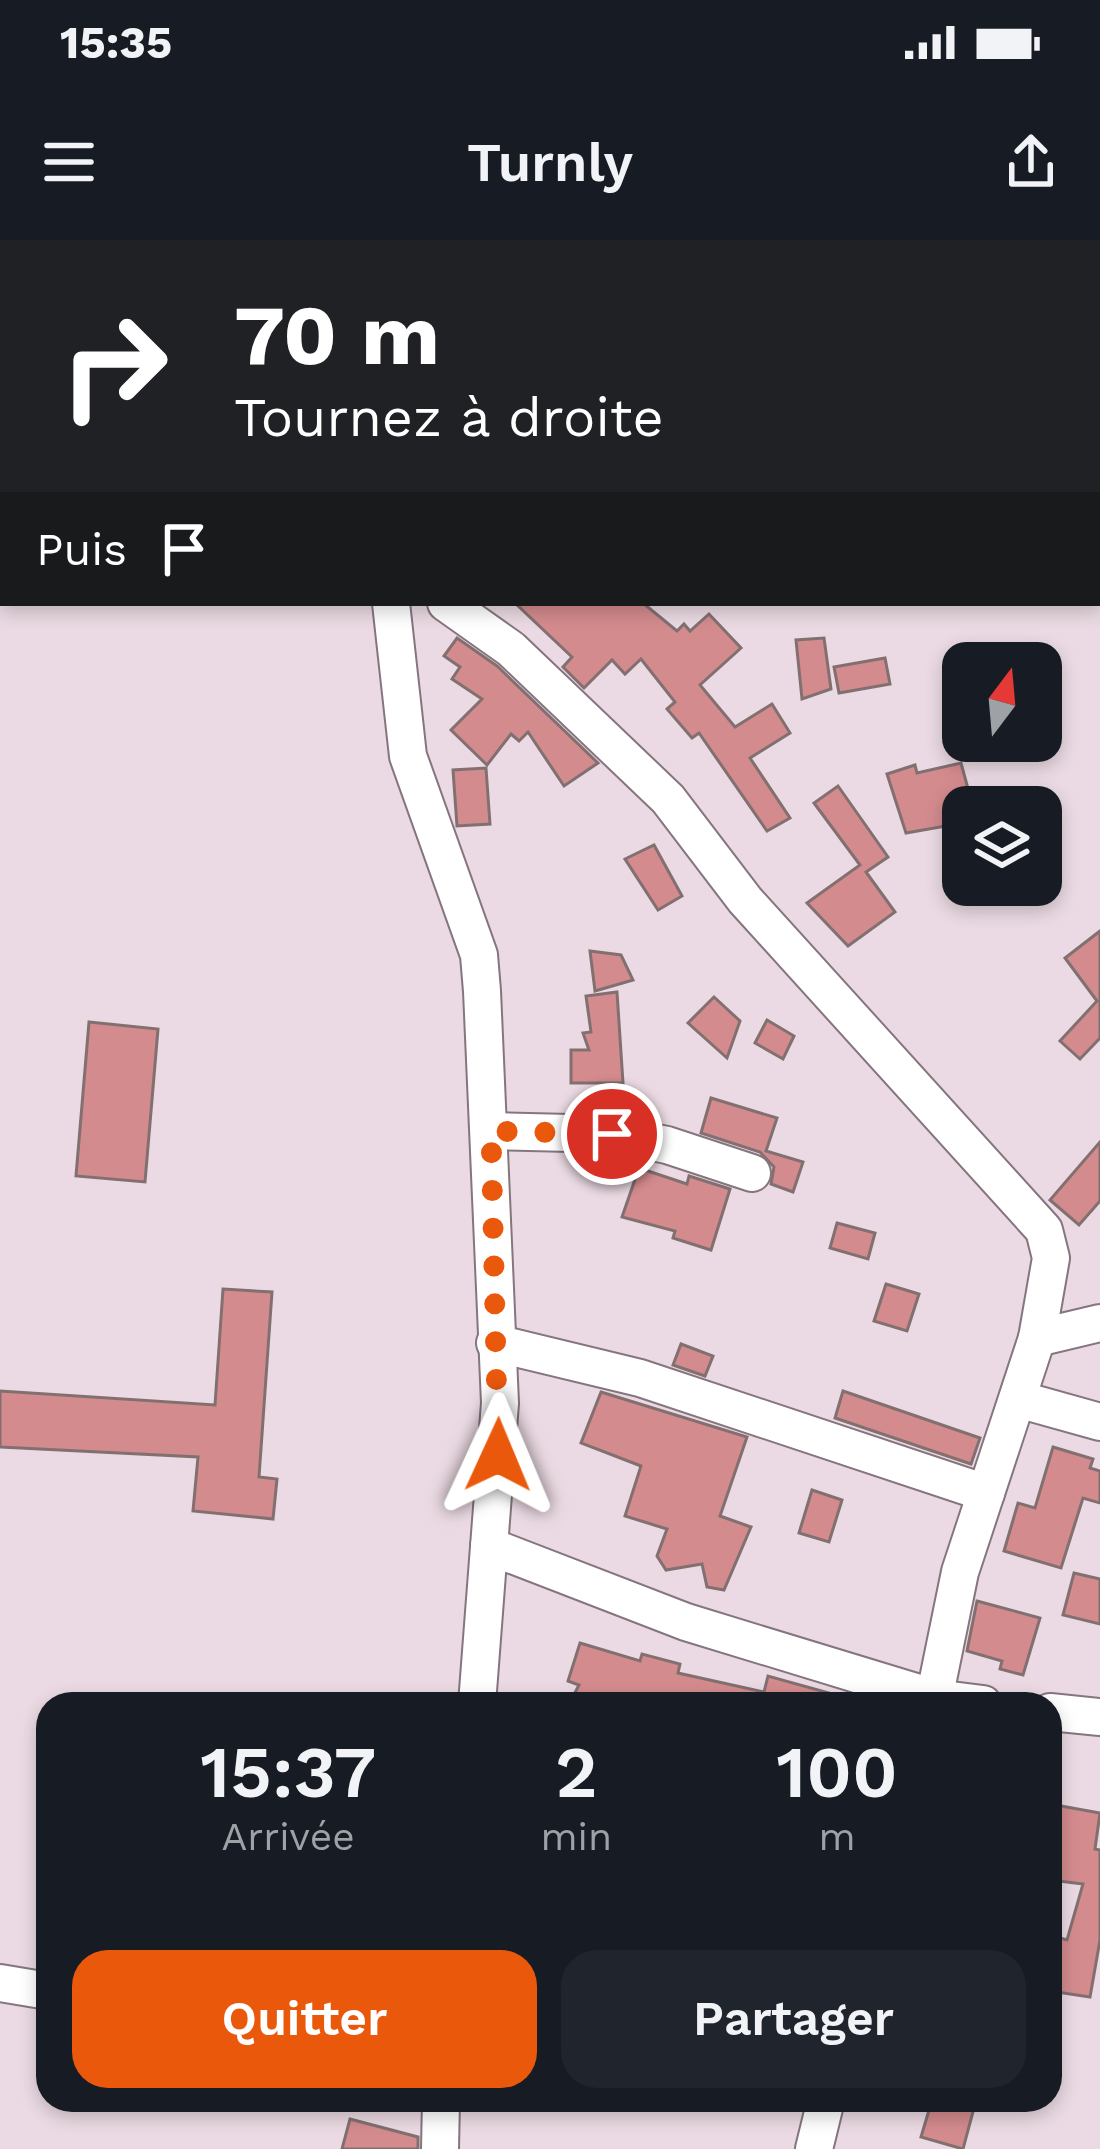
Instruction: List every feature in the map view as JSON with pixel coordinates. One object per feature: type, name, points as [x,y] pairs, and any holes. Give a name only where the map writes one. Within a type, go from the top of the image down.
[{"type":"street","points":[[391,606],[408,756],[479,955],[491,1131],[499,1420],[478,1692]]},
{"type":"street","points":[[450,606],[511,649],[668,799],[745,900],[1044,1230],[1051,1258],[1037,1338],[960,1572],[936,1692]]},
{"type":"street","points":[[491,1131],[612,1134],[667,1145],[752,1173]]},
{"type":"street","points":[[1037,1338],[1100,1323]]},
{"type":"street","points":[[495,1343],[640,1378],[986,1493]]},
{"type":"street","points":[[1018,1399],[1100,1422]]},
{"type":"street","points":[[489,1546],[686,1622],[906,1692]]},
{"type":"street","points":[[1062,1713],[1100,1718]]},
{"type":"street","points":[[0,1983],[36,1989]]},
{"type":"street","points":[[440,2149],[441,2112]]},
{"type":"street","points":[[814,2149],[823,2112]]},
{"type":"building","points":[[518,606],[647,606],[677,631],[684,624],[690,631],[709,614],[741,648],[700,685],[735,727],[772,704],[790,733],[750,758],[790,818],[767,831],[699,733],[692,738],[667,709],[675,702],[641,659],[625,674],[612,660],[584,688],[563,667],[572,657]]},
{"type":"building","points":[[457,638],[497,666],[598,763],[564,786],[528,732],[519,741],[511,734],[487,765],[451,730],[482,699],[452,679],[460,667],[444,656]]},
{"type":"building","points":[[824,638],[831,689],[802,699],[796,640]]},
{"type":"building","points":[[885,658],[890,684],[839,693],[834,667]]},
{"type":"building","points":[[961,763],[967,786],[942,786],[942,827],[906,833],[887,774],[915,765],[917,773]]},
{"type":"building","points":[[486,768],[490,824],[457,826],[453,770]]},
{"type":"building","points":[[838,786],[888,857],[866,872],[895,912],[848,946],[807,903],[860,865],[814,803]]},
{"type":"building","points":[[654,845],[682,896],[658,910],[625,859]]},
{"type":"building","points":[[1100,931],[1100,1038],[1080,1059],[1060,1041],[1097,1001],[1065,958]]},
{"type":"building","points":[[590,951],[621,955],[633,980],[595,991]]},
{"type":"building","points":[[617,992],[623,1083],[571,1083],[571,1050],[589,1050],[583,1033],[591,1032],[586,996]]},
{"type":"building","points":[[714,997],[740,1021],[727,1058],[688,1023]]},
{"type":"building","points":[[767,1020],[794,1036],[783,1059],[755,1043]]},
{"type":"building","points":[[89,1022],[158,1029],[145,1182],[76,1176]]},
{"type":"building","points":[[711,1098],[777,1118],[766,1151],[803,1162],[793,1192],[771,1184],[774,1167],[760,1152],[701,1133]]},
{"type":"building","points":[[1100,1142],[1100,1201],[1079,1225],[1050,1200]]},
{"type":"building","points":[[639,1168],[687,1184],[689,1176],[730,1189],[711,1250],[673,1238],[675,1231],[622,1217]]},
{"type":"building","points":[[837,1223],[875,1233],[868,1259],[830,1248]]},
{"type":"building","points":[[886,1284],[919,1294],[907,1331],[874,1321]]},
{"type":"building","points":[[223,1289],[272,1292],[259,1477],[277,1479],[273,1519],[193,1511],[198,1457],[0,1447],[0,1391],[215,1405]]},
{"type":"building","points":[[681,1344],[713,1356],[705,1376],[673,1365]]},
{"type":"building","points":[[843,1391],[980,1438],[971,1464],[835,1418]]},
{"type":"building","points":[[601,1392],[747,1437],[720,1516],[751,1527],[724,1590],[707,1587],[702,1564],[666,1570],[657,1556],[667,1529],[625,1516],[641,1466],[581,1443]]},
{"type":"building","points":[[1053,1447],[1093,1459],[1090,1468],[1100,1471],[1100,1503],[1083,1498],[1061,1568],[1004,1551],[1018,1503],[1035,1508]]},
{"type":"building","points":[[812,1490],[842,1500],[829,1542],[799,1533]]},
{"type":"building","points":[[1074,1573],[1100,1579],[1100,1624],[1063,1615]]},
{"type":"building","points":[[977,1601],[1040,1618],[1023,1675],[1000,1669],[1002,1661],[967,1651]]},
{"type":"building","points":[[580,1643],[640,1661],[642,1654],[680,1664],[678,1673],[764,1692],[575,1692],[579,1685],[568,1681]]},
{"type":"building","points":[[768,1676],[826,1692],[764,1692]]},
{"type":"building","points":[[1062,1806],[1100,1813],[1095,1849],[1100,1850],[1100,1940],[1090,1997],[1062,1993],[1062,1939],[1067,1940],[1083,1884],[1062,1881]]},
{"type":"building","points":[[928,2112],[973,2112],[963,2149],[921,2137]]},
{"type":"building","points":[[350,2119],[418,2137],[418,2149],[342,2149]]},
{"type":"route","points":[[498,1455],[491,1131],[612,1134]]}]
